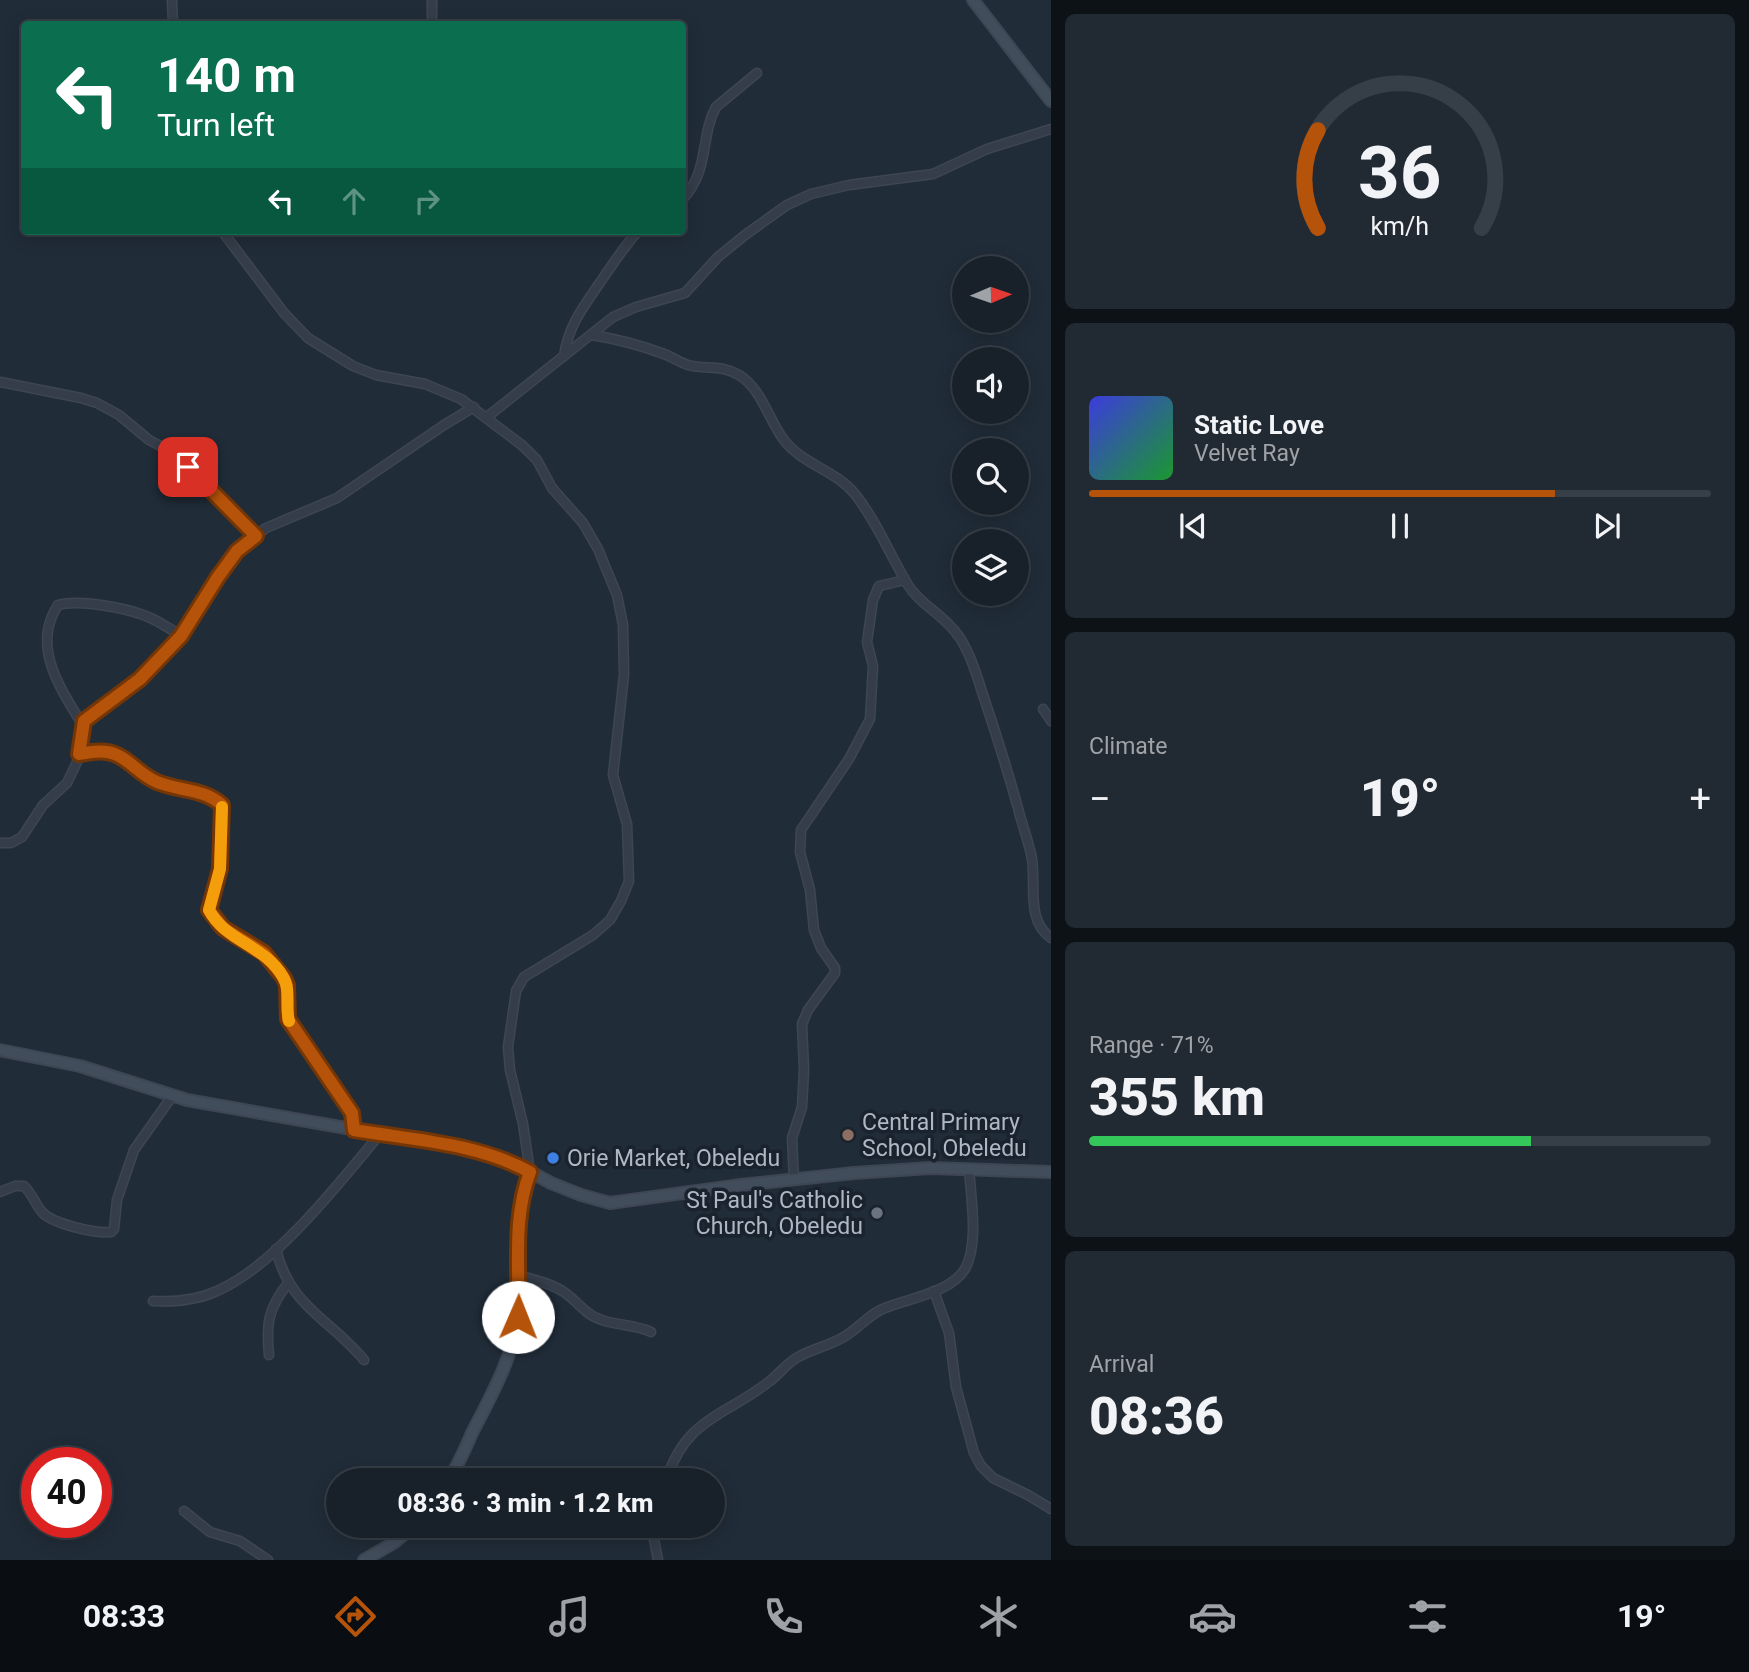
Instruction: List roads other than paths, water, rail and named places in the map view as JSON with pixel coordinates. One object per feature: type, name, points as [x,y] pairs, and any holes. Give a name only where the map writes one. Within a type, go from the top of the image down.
[{"type":"main road","points":[[973,0],[984,5],[1051,101]]},
{"type":"main road","points":[[0,1051],[80,1066],[187,1100],[483,1152],[514,1163],[581,1195],[610,1203],[794,1180],[931,1168],[1051,1172]]},
{"type":"main road","points":[[454,1468],[495,1388],[513,1340],[518,1317],[517,1238],[520,1204],[530,1172]]},
{"type":"main road","points":[[363,1560],[400,1538]]},
{"type":"street","points":[[172,0],[173,21]]},
{"type":"street","points":[[432,0],[432,21]]},
{"type":"street","points":[[686,196],[699,170],[716,107],[757,73]]},
{"type":"street","points":[[486,417],[613,317],[636,307],[685,293],[718,257],[744,235],[788,205],[811,194],[933,174],[987,149],[1051,129]]},
{"type":"street","points":[[225,235],[284,313],[308,338],[354,366],[376,375],[425,384],[461,399],[537,460],[552,488],[583,523],[617,595],[623,625],[624,675],[613,775],[627,824],[629,881],[610,919],[593,935],[524,976],[516,991],[508,1047],[530,1172]]},
{"type":"street","points":[[564,356],[572,324],[584,303],[634,235]]},
{"type":"street","points":[[592,335],[623,340],[667,355],[684,364],[713,366],[729,370],[741,377],[753,386],[789,446],[807,460],[823,467],[854,493],[883,537],[905,580],[920,600],[948,622],[960,638],[973,664],[1032,860],[1034,912],[1044,933],[1051,938]]},
{"type":"street","points":[[0,382],[97,402],[119,415],[149,440],[170,451],[256,536]]},
{"type":"street","points":[[82,724],[140,679],[181,636],[237,551],[266,528],[337,498],[474,407]]},
{"type":"street","points":[[794,1180],[792,1138],[802,1107],[804,1070],[802,1024],[805,1015],[835,973],[835,968],[821,948],[814,930],[810,890],[800,852],[801,830],[849,760],[870,719],[873,666],[867,642],[873,600],[879,586],[905,580]]},
{"type":"street","points":[[0,843],[11,843],[22,837],[43,806],[67,783],[79,754],[82,724],[57,680],[47,653],[47,634],[58,605],[77,604],[130,611],[176,632]]},
{"type":"street","points":[[1043,709],[1051,721]]},
{"type":"street","points":[[79,754],[103,751],[118,755],[142,775],[171,787],[194,790],[222,805],[220,869],[209,910],[223,928],[264,953],[284,978],[287,985],[288,1019],[352,1113],[354,1130]]},
{"type":"street","points":[[0,1192],[15,1186],[24,1186],[48,1218],[79,1228],[111,1232],[114,1229],[117,1200],[134,1150],[173,1095]]},
{"type":"street","points":[[153,1301],[169,1302],[213,1293],[229,1286],[261,1264],[338,1184],[380,1134]]},
{"type":"street","points":[[671,1468],[679,1451],[696,1429],[770,1380],[800,1356],[845,1337],[884,1308],[934,1291],[963,1272],[971,1256],[973,1241],[969,1169]]},
{"type":"street","points":[[276,1249],[281,1269],[301,1301],[339,1332],[364,1360]]},
{"type":"street","points":[[519,1275],[564,1292],[597,1319],[639,1326],[651,1332]]},
{"type":"street","points":[[269,1355],[268,1319],[275,1301],[288,1283]]},
{"type":"street","points":[[934,1291],[948,1333],[956,1387],[974,1452],[981,1466],[993,1478],[1028,1494],[1051,1509]]},
{"type":"street","points":[[184,1511],[210,1532],[240,1541],[268,1560]]},
{"type":"street","points":[[655,1538],[658,1560]]},
{"type":"place","name":"Central Primary School, Obeledu","points":[[848,1135]]},
{"type":"place","name":"Orie Market, Obeledu","points":[[553,1158]]},
{"type":"place","name":"St Paul's Catholic Church, Obeledu","points":[[877,1213]]}]
